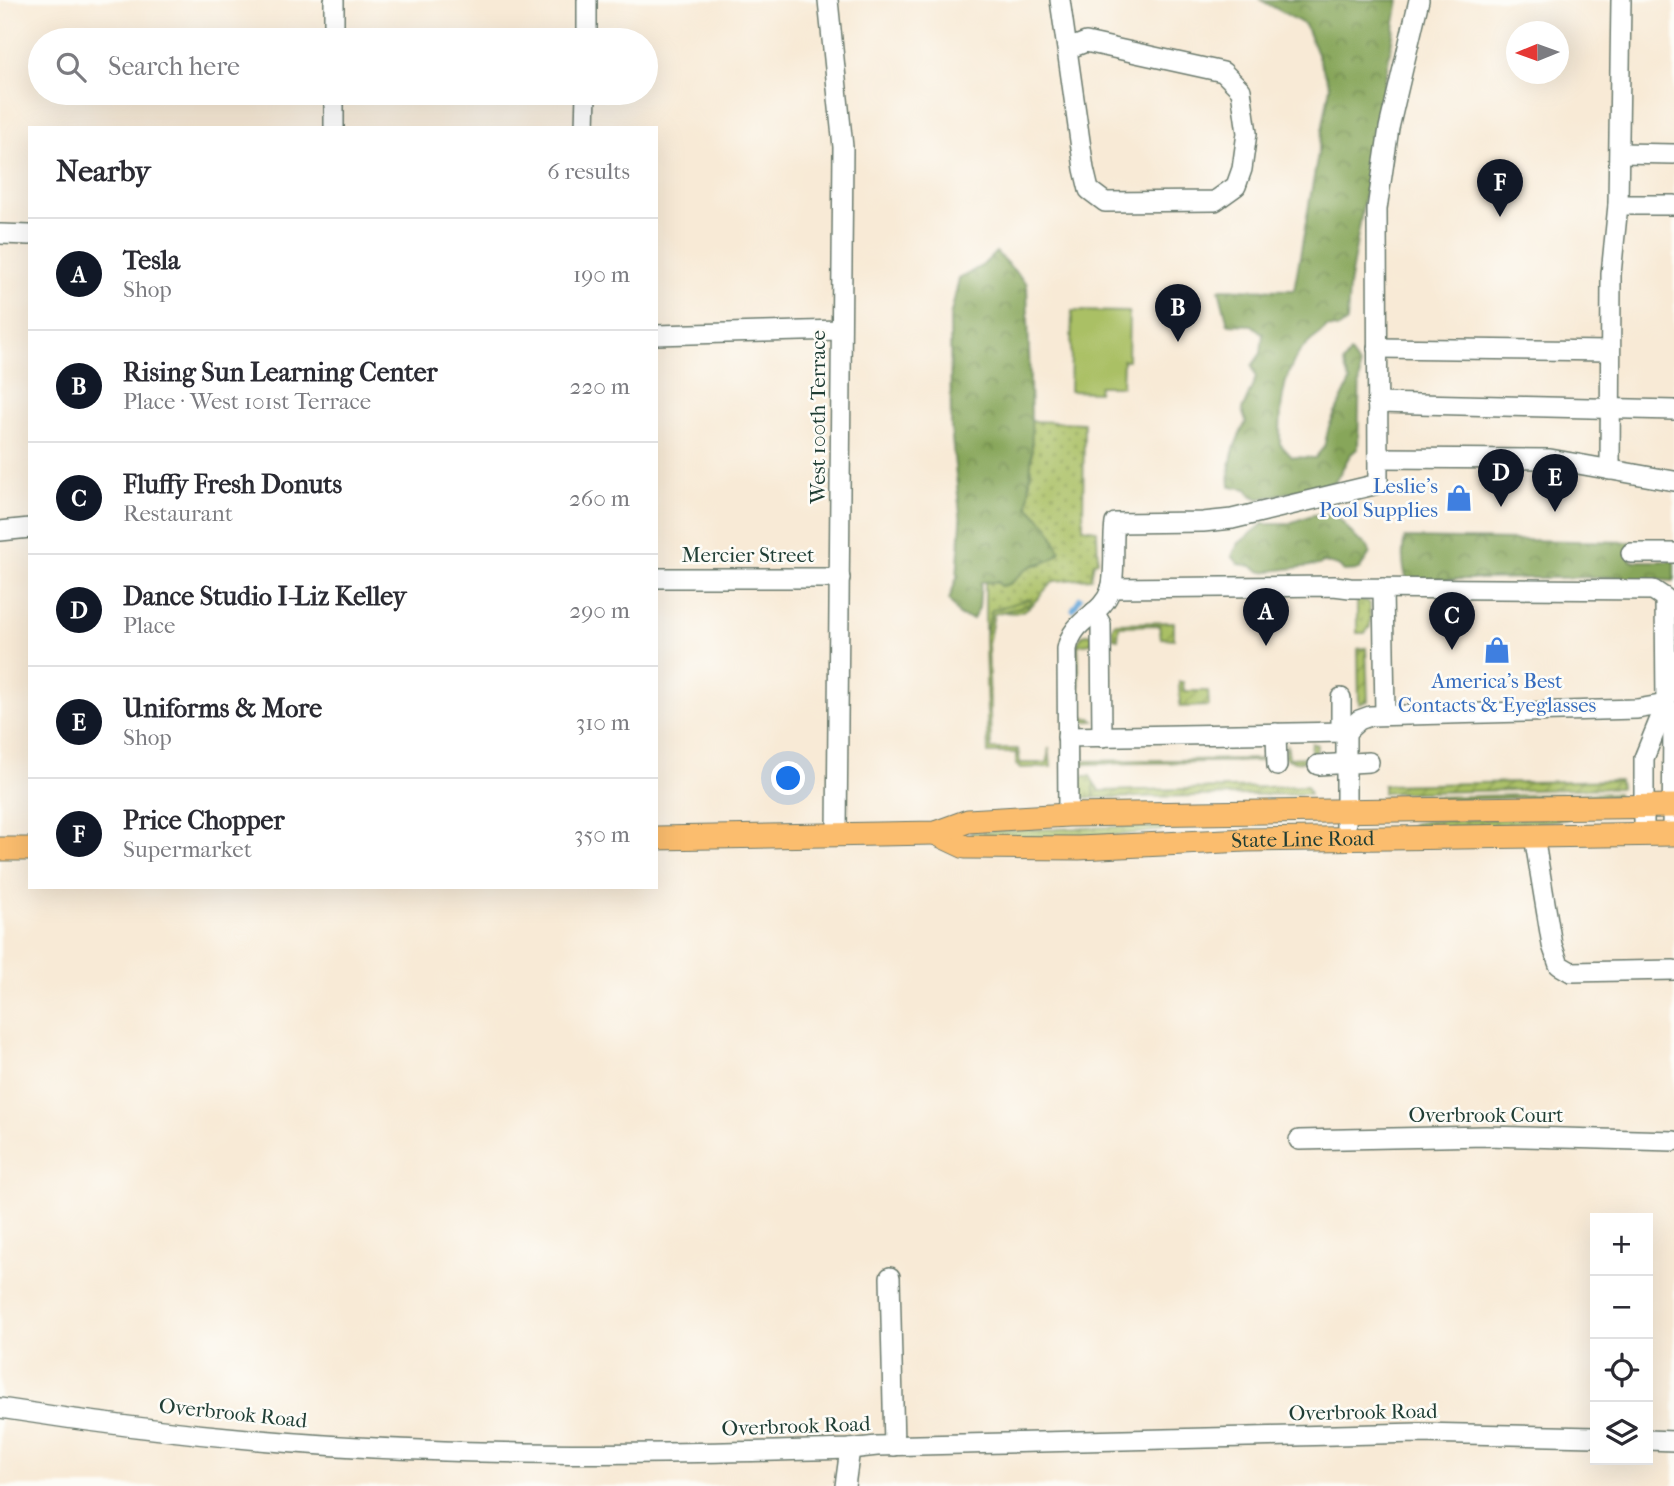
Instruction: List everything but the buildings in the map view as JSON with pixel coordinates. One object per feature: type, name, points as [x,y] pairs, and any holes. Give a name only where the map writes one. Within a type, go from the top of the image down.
[{"type":"main road","name":"State Line Road","points":[[658,838],[935,833],[968,821],[1068,816],[1673,806]]},
{"type":"main road","name":"State Line Road","points":[[935,833],[965,847],[1079,848],[1246,840],[1673,834]]},
{"type":"main road","points":[[0,849],[28,849]]},
{"type":"street","points":[[334,0],[334,28]]},
{"type":"street","points":[[587,0],[587,28]]},
{"type":"street","name":"West 100th Terrace","points":[[828,0],[843,147],[837,835]]},
{"type":"street","points":[[1060,0],[1089,190],[1105,202],[1215,201],[1236,186],[1242,169],[1247,133],[1241,90],[1223,72],[1086,42],[1068,49]]},
{"type":"street","points":[[1068,816],[1067,649],[1074,629],[1102,605],[1111,587],[1112,537],[1115,523],[1232,519],[1378,484],[1377,209],[1389,128],[1419,0]]},
{"type":"street","points":[[1610,470],[1611,274],[1618,205],[1620,0]]},
{"type":"street","points":[[334,105],[334,126]]},
{"type":"street","points":[[585,126],[586,105]]},
{"type":"street","points":[[1619,153],[1674,154]]},
{"type":"street","points":[[1618,205],[1674,205]]},
{"type":"street","points":[[0,234],[28,235]]},
{"type":"street","points":[[658,335],[841,330]]},
{"type":"street","points":[[1377,348],[1611,351]]},
{"type":"street","points":[[1377,403],[1674,410]]},
{"type":"street","points":[[1378,458],[1550,459],[1674,481]]},
{"type":"street","points":[[0,531],[28,528]]},
{"type":"street","points":[[1630,553],[1674,553]]},
{"type":"street","name":"Mercier Street","points":[[658,578],[840,578]]},
{"type":"street","points":[[1111,587],[1653,590],[1665,598],[1666,704],[1673,724],[1673,834]]},
{"type":"street","points":[[1383,588],[1385,715]]},
{"type":"street","points":[[1094,612],[1101,624],[1102,737]]},
{"type":"street","points":[[1341,698],[1346,764],[1346,839]]},
{"type":"street","points":[[1067,737],[1343,732],[1359,720],[1385,715],[1637,709],[1666,704]]},
{"type":"street","points":[[1644,834],[1644,758],[1666,704]]},
{"type":"street","points":[[1276,733],[1277,766]]},
{"type":"street","points":[[1318,765],[1369,762]]},
{"type":"street","points":[[1534,836],[1552,945],[1559,965],[1571,972],[1674,970]]},
{"type":"street","name":"Overbrook Court","points":[[1299,1140],[1486,1136],[1674,1141]]},
{"type":"street","points":[[890,1277],[894,1446]]},
{"type":"street","name":"Overbrook Road","points":[[0,1408],[168,1430],[300,1443],[421,1450],[573,1453],[850,1449],[1419,1433],[1590,1437]]},
{"type":"street","points":[[1653,1440],[1674,1441]]},
{"type":"street","points":[[845,1486],[850,1449]]},
{"type":"green space","points":[[1261,0],[1399,0],[1349,286],[1347,322],[1339,328],[1327,327],[1299,353],[1288,374],[1281,408],[1280,444],[1292,457],[1315,458],[1324,447],[1329,426],[1350,382],[1343,363],[1350,353],[1360,367],[1358,448],[1350,455],[1335,482],[1259,499],[1247,489],[1230,486],[1229,478],[1233,453],[1246,422],[1242,410],[1256,378],[1252,366],[1261,353],[1263,334],[1252,325],[1228,324],[1219,289],[1294,290],[1330,86],[1305,25]]},
{"type":"green space","points":[[996,252],[1027,284],[1032,450],[1028,506],[1049,527],[1060,551],[1047,562],[1028,568],[1014,581],[1005,585],[1000,586],[998,582],[981,582],[979,608],[973,619],[960,616],[949,600],[957,577],[961,523],[951,429],[950,317],[959,279],[983,265]]},
{"type":"green space","points":[[1072,311],[1129,312],[1128,360],[1123,360],[1122,386],[1099,386],[1098,392],[1070,391]]},
{"type":"green space","points":[[1030,421],[1084,423],[1083,528],[1097,530],[1098,561],[1094,562],[1091,578],[1054,581],[1026,609],[1011,613],[1001,611],[1010,610],[992,610],[985,636],[985,582],[1010,584],[1029,566],[1042,564],[1059,553],[1049,527],[1028,506],[1032,450]]},
{"type":"green space","points":[[1325,514],[1340,519],[1356,538],[1368,547],[1370,553],[1359,570],[1344,571],[1338,566],[1323,562],[1319,565],[1262,572],[1239,564],[1232,556],[1238,544],[1263,524],[1287,524],[1312,515]]},
{"type":"green space","points":[[1405,538],[1631,542],[1631,561],[1674,561],[1674,581],[1612,577],[1407,580],[1403,559]]},
{"type":"green space","points":[[1029,599],[1031,601],[1028,605],[994,614],[988,644],[991,749],[1018,749],[1020,763],[1047,763],[1049,748],[1051,767],[1020,768],[1016,765],[1016,753],[988,753],[985,636],[992,610]]},
{"type":"green space","points":[[1357,601],[1367,601],[1370,604],[1370,627],[1365,633],[1357,633]]},
{"type":"green space","points":[[1174,622],[1174,639],[1161,638],[1159,625],[1119,626],[1118,639],[1113,638],[1112,628],[1115,623]]},
{"type":"green space","points":[[1083,635],[1092,635],[1092,643],[1078,645],[1080,718],[1091,718],[1094,721],[1077,722],[1076,645]]},
{"type":"green space","points":[[1366,648],[1368,701],[1359,704],[1358,649]]},
{"type":"green space","points":[[1179,682],[1183,682],[1184,691],[1208,691],[1209,706],[1180,707]]},
{"type":"green space","points":[[1312,743],[1317,745],[1316,756],[1309,760],[1291,760],[1284,757],[1287,744],[1289,758],[1310,757]]},
{"type":"green space","points":[[1267,744],[1266,761],[1083,764],[1078,760],[1078,751],[1083,751],[1083,761],[1266,759]]},
{"type":"green space","points":[[1090,776],[1094,783],[1094,798],[1080,797],[1079,779]]},
{"type":"green space","points":[[1619,780],[1620,788],[1383,793],[1383,785]]},
{"type":"green space","points":[[1094,783],[1100,791],[1307,786],[1310,794],[1094,798]]},
{"type":"green space","points":[[1618,793],[1618,796],[1383,801],[1383,798]]},
{"type":"green space","points":[[1567,817],[1507,826],[1412,829],[1412,824],[1428,821]]},
{"type":"green space","points":[[1162,825],[1162,830],[1115,835],[1067,838],[971,837],[971,832]]},
{"type":"waterway","points":[[1073,609],[1080,598]]},
{"type":"place","name":"Price Chopper","points":[[1500,217]]},
{"type":"place","name":"Rising Sun Learning Center","points":[[1178,342]]},
{"type":"place","name":"Leslie's Pool Supplies","points":[[1459,498]]},
{"type":"place","name":"Dance Studio I-Liz Kelley","points":[[1501,507]]},
{"type":"place","name":"Uniforms & More","points":[[1555,512]]},
{"type":"place","name":"Tesla","points":[[1266,646]]},
{"type":"place","name":"Fluffy Fresh Donuts","points":[[1452,650]]},
{"type":"place","name":"America's Best Contacts & Eyeglasses","points":[[1497,650]]}]
